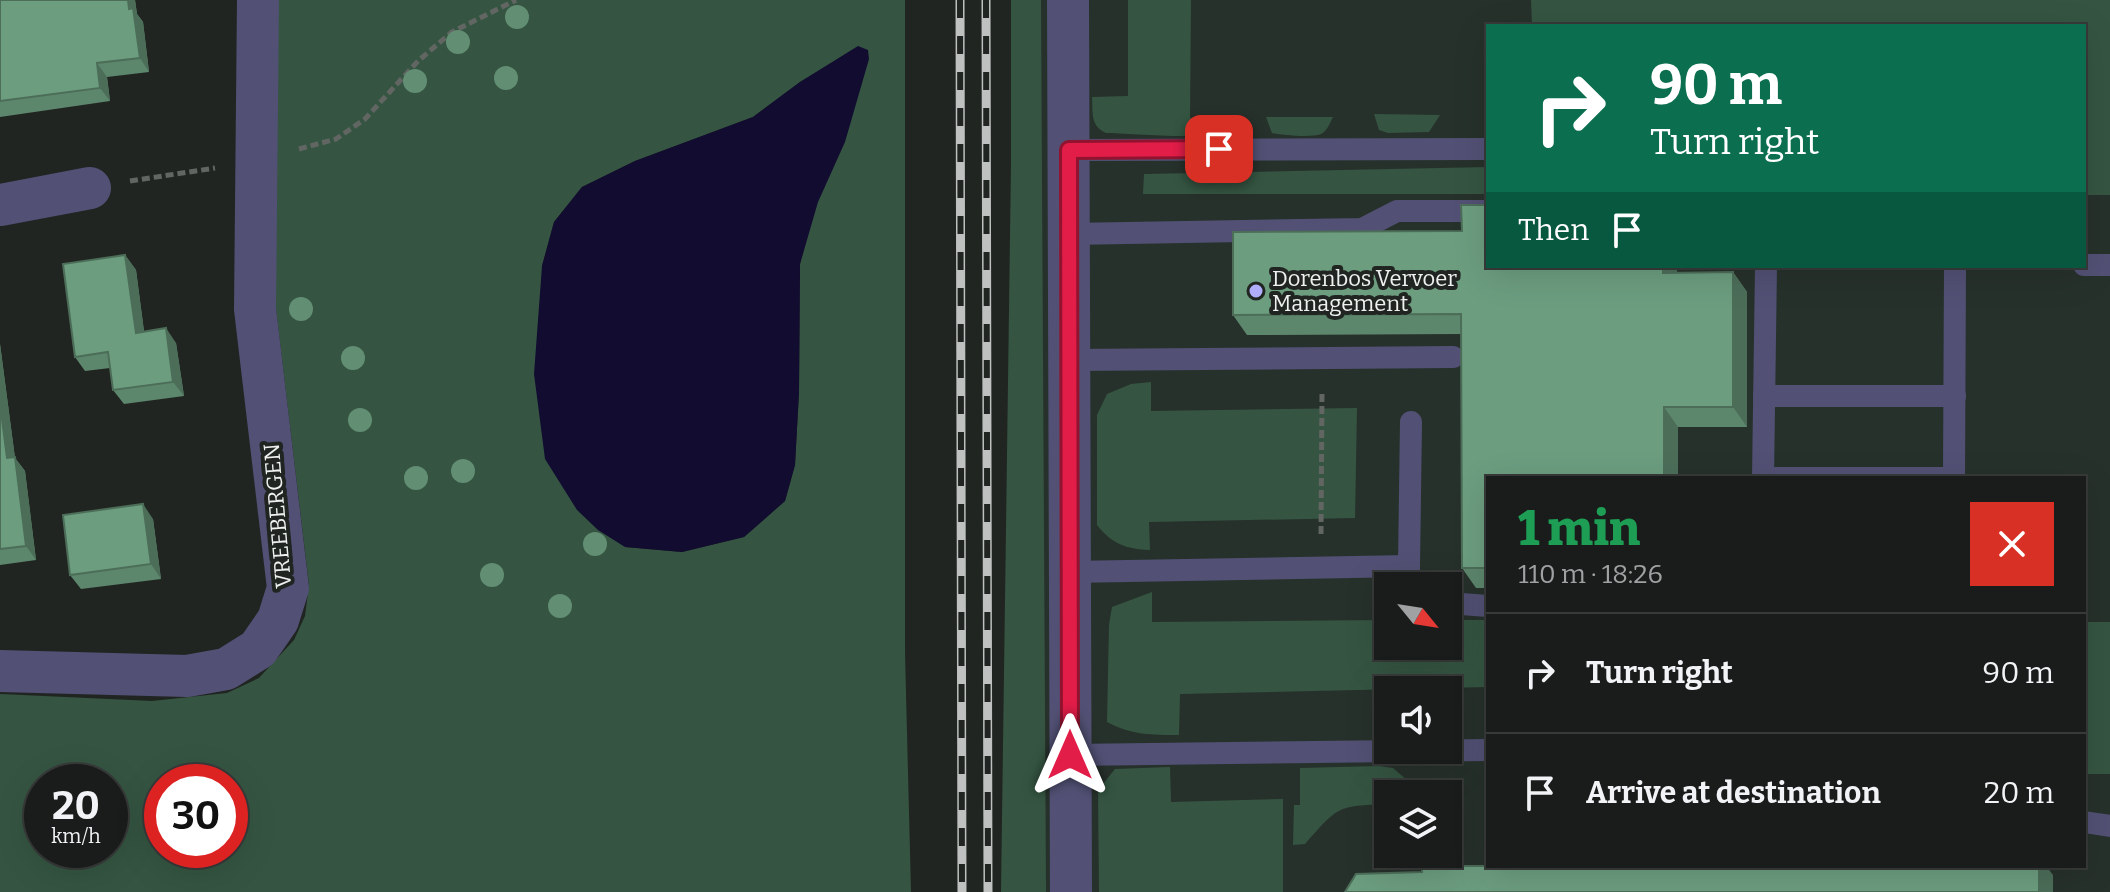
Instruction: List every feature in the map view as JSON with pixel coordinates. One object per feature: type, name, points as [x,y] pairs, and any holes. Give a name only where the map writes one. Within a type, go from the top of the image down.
[{"type":"street","name":"VREEBERGEN","points":[[0,671],[187,676],[226,669],[258,649],[278,620],[288,588],[255,309],[258,0]]},
{"type":"street","points":[[1068,0],[1071,892]]},
{"type":"street","points":[[0,205],[90,188]]},
{"type":"lane","points":[[1069,150],[1486,149]]},
{"type":"lane","points":[[1069,234],[1362,229],[1397,211],[1486,211]]},
{"type":"lane","points":[[2086,265],[2110,265]]},
{"type":"lane","points":[[1763,476],[1766,268]]},
{"type":"lane","points":[[1954,476],[1955,268]]},
{"type":"lane","points":[[1069,360],[1453,357]]},
{"type":"lane","points":[[1764,396],[1955,396]]},
{"type":"lane","points":[[1409,572],[1411,422]]},
{"type":"lane","points":[[1070,572],[1321,567],[1374,572]]},
{"type":"lane","points":[[1462,604],[1486,606]]},
{"type":"lane","points":[[1070,755],[1486,750]]},
{"type":"lane","points":[[2086,822],[2110,826]]},
{"type":"path","points":[[90,188],[256,160],[336,139],[365,119],[418,61],[452,32],[516,0]]},
{"type":"path","points":[[1321,567],[1322,358]]},
{"type":"shaded area","points":[[1028,0],[2110,0],[2110,892],[1028,892]]},
{"type":"shaded area","points":[[858,46],[868,50],[869,59],[845,142],[818,202],[800,264],[795,465],[785,501],[744,537],[682,552],[625,547],[598,530],[577,510],[545,459],[534,374],[542,266],[554,222],[582,187],[635,161],[753,117],[800,82]]},
{"type":"green space","points":[[278,0],[905,0],[905,654],[911,892],[0,892],[0,694],[152,701],[227,693],[259,678],[294,640],[305,616],[309,585],[274,292]],"holes":[[[858,47],[800,264],[795,465],[785,501],[744,537],[682,552],[625,547],[542,266],[554,222],[582,187],[635,161],[753,117],[800,82]]]},
{"type":"green space","points":[[1011,0],[1041,0],[1046,892],[1001,892]]},
{"type":"green space","points":[[1128,0],[1191,0],[1190,118],[1227,119],[1222,131],[1201,136],[1167,136],[1106,133],[1097,127],[1093,118],[1092,97],[1128,96]]},
{"type":"green space","points":[[1531,0],[2110,0],[2110,195],[2086,195],[2086,24],[1532,24]]},
{"type":"green space","points":[[1374,114],[1440,115],[1429,132],[1388,133],[1379,130]]},
{"type":"green space","points":[[1266,117],[1333,117],[1323,133],[1304,136],[1272,133]]},
{"type":"green space","points":[[1486,167],[1486,194],[1143,194],[1144,174]]},
{"type":"green space","points":[[1151,382],[1151,411],[1357,408],[1355,518],[1149,522],[1150,550],[1127,547],[1108,537],[1097,525],[1097,415],[1107,394],[1131,384]]},
{"type":"green space","points":[[1152,592],[1152,622],[1374,620],[1374,660],[1462,660],[1462,620],[1486,620],[1486,687],[1462,688],[1462,676],[1374,676],[1374,690],[1180,694],[1179,735],[1133,732],[1107,722],[1112,607]]},
{"type":"green space","points":[[2086,622],[2110,622],[2110,774],[2086,774]]},
{"type":"green space","points":[[1379,766],[1393,768],[1407,780],[1374,780],[1374,805],[1340,810],[1305,844],[1293,845],[1294,805],[1300,805],[1300,768]]},
{"type":"green space","points":[[1170,767],[1171,802],[1283,799],[1283,892],[1099,892],[1098,790],[1115,769]]},
{"type":"building","points":[[0,0],[128,0],[129,9],[133,8],[140,58],[97,63],[100,88],[0,101]]},
{"type":"building","points":[[1461,205],[1486,205],[1486,268],[1663,268],[1663,273],[1733,272],[1733,407],[1664,407],[1664,476],[1486,476],[1486,568],[1462,568],[1461,314],[1233,315],[1233,232],[1462,231]]},
{"type":"building","points":[[125,255],[136,333],[166,328],[173,382],[113,390],[108,352],[75,357],[63,264]]},
{"type":"building","points":[[0,404],[7,458],[15,457],[26,546],[0,549]]},
{"type":"building","points":[[143,504],[151,564],[70,575],[63,515]]},
{"type":"building","points":[[1462,866],[2039,868],[2039,892],[1345,892],[1356,874],[1422,872],[1422,868]]},
{"type":"railway","points":[[960,0],[962,892]]},
{"type":"railway","points":[[986,0],[988,892]]},
{"type":"place","name":"Dorenbos Vervoer Management","points":[[1256,291]]},
{"type":"route","points":[[1070,755],[1069,150],[1219,149]]}]
